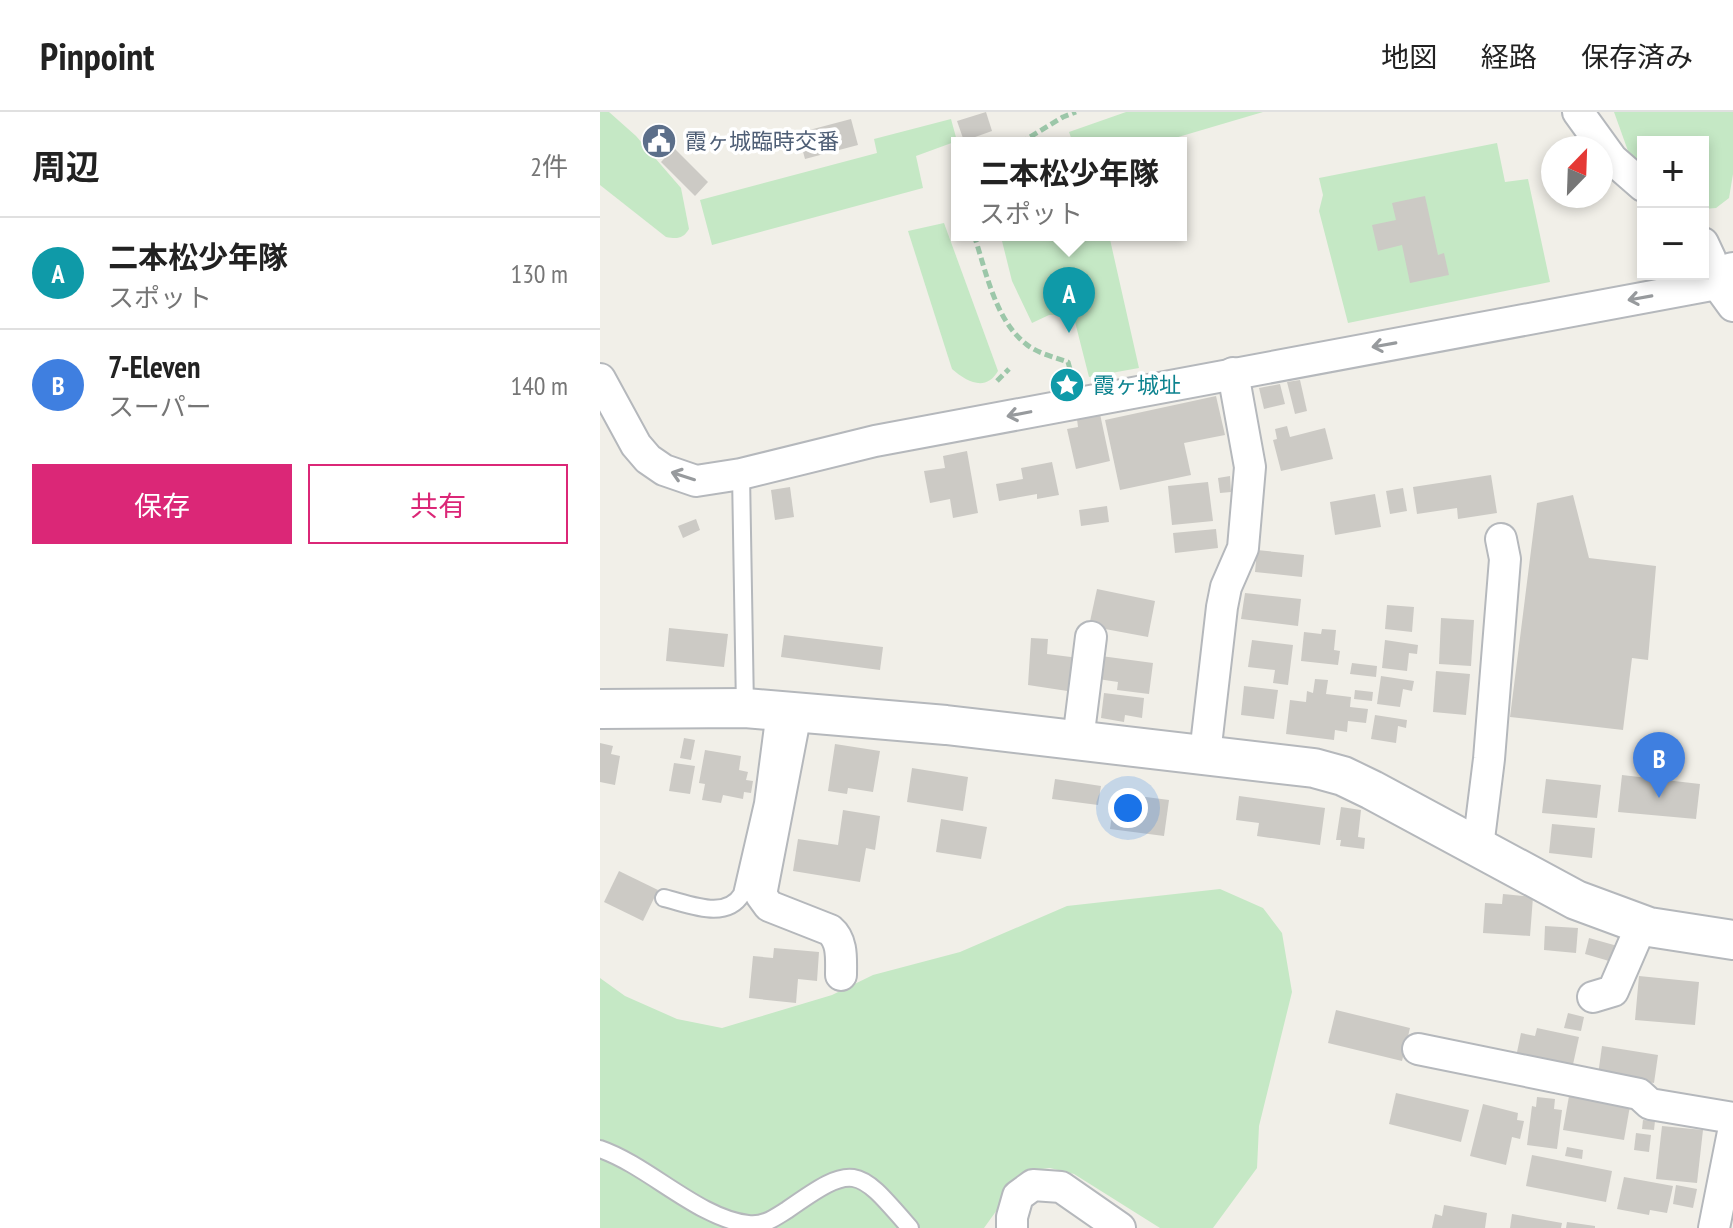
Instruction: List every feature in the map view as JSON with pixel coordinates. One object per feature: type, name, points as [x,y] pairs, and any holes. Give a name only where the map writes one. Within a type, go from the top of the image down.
[{"type":"street","points":[[1578,112],[1612,159],[1637,181]]},
{"type":"street","points":[[600,379],[636,445],[648,459],[664,470],[696,481],[741,474],[875,441],[1233,373],[1728,286],[1709,256]]},
{"type":"street","points":[[1205,754],[1222,607],[1226,587],[1243,548],[1247,514],[1250,467],[1233,373]]},
{"type":"street","points":[[1478,847],[1489,759],[1505,559],[1501,539]]},
{"type":"street","points":[[1078,740],[1091,637]]},
{"type":"street","points":[[600,709],[772,711],[1078,740],[1314,768],[1343,776],[1576,900],[1642,924],[1733,940]]},
{"type":"street","points":[[772,711],[761,895],[769,906],[830,930],[837,936],[841,975]]},
{"type":"street","points":[[1593,997],[1613,991],[1642,924]]},
{"type":"street","points":[[1418,1049],[1639,1094],[1650,1104],[1733,1118]]},
{"type":"street","points":[[1714,1228],[1733,1132]]},
{"type":"street","points":[[1012,1228],[1018,1196],[1033,1185],[1061,1187],[1120,1228]]},
{"type":"lane","points":[[664,898],[710,909],[726,908],[738,902],[763,803],[772,711],[741,474]]},
{"type":"lane","points":[[600,1149],[620,1156],[715,1214],[747,1224],[767,1223],[837,1177],[857,1178],[874,1187],[910,1228]]},
{"type":"path","points":[[1030,137],[1076,112]]},
{"type":"path","points":[[976,241],[1000,310],[1015,334],[1028,346],[1068,362]]},
{"type":"path","points":[[997,381],[1009,369]]},
{"type":"green space","points":[[600,112],[609,112],[636,136],[681,188],[689,229],[682,236],[666,237],[600,185]]},
{"type":"green space","points":[[1126,112],[1263,112],[1178,137],[1071,137],[1069,132]]},
{"type":"green space","points":[[1614,112],[1733,112],[1733,174],[1729,198],[1716,208],[1709,209],[1709,136],[1637,136],[1637,166],[1632,162]]},
{"type":"green space","points":[[951,119],[956,137],[951,137],[951,143],[916,156],[923,188],[712,245],[700,200],[877,153],[874,139]]},
{"type":"green space","points":[[1497,143],[1505,182],[1528,179],[1550,282],[1348,323],[1319,211],[1323,195],[1319,178]]},
{"type":"green space","points":[[944,223],[998,371],[982,383],[970,381],[952,369],[908,231]]},
{"type":"green space","points":[[1002,241],[1110,241],[1139,368],[1089,377],[1073,314],[1049,315],[1032,323],[1012,281]]},
{"type":"green space","points":[[1220,889],[1263,908],[1282,933],[1292,992],[1259,1126],[1257,1168],[1213,1228],[1160,1228],[1074,1174],[1050,1168],[1025,1171],[984,1228],[600,1228],[600,978],[625,996],[677,1019],[722,1028],[832,995],[873,975],[960,952],[1067,906]]},
{"type":"building","points":[[986,112],[992,131],[975,137],[963,137],[957,121]]},
{"type":"building","points":[[851,119],[858,145],[805,159],[798,133]]},
{"type":"building","name":"霞ヶ城臨時交番","points":[[658,128],[672,146],[660,155],[645,137]]},
{"type":"building","points":[[674,148],[708,182],[695,196],[661,162]]},
{"type":"building","points":[[1425,196],[1438,255],[1444,253],[1449,275],[1410,283],[1402,245],[1378,251],[1372,225],[1396,220],[1392,203]]},
{"type":"building","points":[[1300,380],[1307,411],[1295,414],[1287,382]]},
{"type":"building","points":[[1280,384],[1285,404],[1264,409],[1259,388]]},
{"type":"building","points":[[1216,396],[1225,435],[1184,443],[1191,475],[1120,490],[1105,420]]},
{"type":"building","points":[[1100,414],[1110,461],[1076,469],[1067,429],[1078,427],[1077,419]]},
{"type":"building","points":[[1287,426],[1290,437],[1325,428],[1333,459],[1281,471],[1273,440],[1277,439],[1275,429]]},
{"type":"building","points":[[967,451],[978,513],[953,518],[950,499],[930,503],[924,471],[945,468],[943,456]]},
{"type":"building","points":[[1052,462],[1059,495],[1037,499],[1037,494],[999,501],[996,484],[1023,479],[1021,468]]},
{"type":"building","points":[[1491,475],[1497,513],[1458,519],[1457,508],[1417,514],[1413,487]]},
{"type":"building","points":[[1230,476],[1231,492],[1220,493],[1218,478]]},
{"type":"building","points":[[1208,482],[1213,521],[1172,525],[1168,486]]},
{"type":"building","points":[[790,487],[794,517],[775,520],[771,490]]},
{"type":"building","points":[[1403,488],[1407,511],[1390,514],[1386,491]]},
{"type":"building","points":[[1375,494],[1381,527],[1335,535],[1330,502]]},
{"type":"building","points":[[1573,495],[1589,558],[1656,566],[1648,660],[1632,658],[1623,730],[1510,717],[1537,503]]},
{"type":"building","points":[[1107,506],[1109,522],[1081,526],[1079,510]]},
{"type":"building","points":[[696,519],[700,530],[683,538],[678,526]]},
{"type":"building","points":[[1216,529],[1218,548],[1175,553],[1173,533]]},
{"type":"building","points":[[1257,550],[1304,555],[1302,577],[1255,572]]},
{"type":"building","points":[[1097,589],[1155,601],[1148,637],[1089,626]]},
{"type":"building","points":[[1245,593],[1301,599],[1298,626],[1241,619]]},
{"type":"building","points":[[1387,605],[1414,607],[1412,632],[1385,629]]},
{"type":"building","points":[[1441,618],[1474,620],[1471,666],[1439,664]]},
{"type":"building","points":[[669,628],[728,634],[724,667],[666,661]]},
{"type":"building","points":[[1322,629],[1336,630],[1334,650],[1340,651],[1338,665],[1301,661],[1304,632],[1321,634]]},
{"type":"building","points":[[784,635],[883,647],[880,670],[781,657]]},
{"type":"building","points":[[1031,638],[1048,639],[1047,654],[1079,658],[1074,692],[1028,685]]},
{"type":"building","points":[[1252,640],[1293,645],[1288,685],[1273,683],[1275,670],[1248,667]]},
{"type":"building","points":[[1385,640],[1418,645],[1417,654],[1409,653],[1407,671],[1382,668]]},
{"type":"building","points":[[1101,656],[1153,663],[1149,694],[1117,690],[1118,682],[1098,679]]},
{"type":"building","points":[[1352,663],[1377,666],[1376,677],[1350,674]]},
{"type":"building","points":[[1436,671],[1470,674],[1466,715],[1433,712]]},
{"type":"building","points":[[1381,676],[1414,681],[1412,691],[1403,689],[1400,707],[1377,704]]},
{"type":"building","points":[[1315,679],[1328,680],[1326,694],[1351,697],[1350,707],[1368,709],[1366,723],[1348,721],[1347,732],[1335,730],[1334,740],[1286,734],[1290,700],[1306,702],[1307,691],[1313,693]]},
{"type":"building","points":[[1244,686],[1278,690],[1274,719],[1241,715]]},
{"type":"building","points":[[1355,690],[1373,692],[1372,701],[1354,699]]},
{"type":"building","points":[[1104,693],[1144,698],[1142,718],[1125,715],[1124,722],[1101,718]]},
{"type":"building","points":[[1375,715],[1407,720],[1406,728],[1398,726],[1396,743],[1371,739]]},
{"type":"building","points":[[684,738],[695,740],[691,760],[680,758]]},
{"type":"building","points":[[600,743],[613,746],[611,754],[620,756],[615,785],[600,782]]},
{"type":"building","points":[[835,744],[880,751],[873,792],[848,788],[847,794],[828,791]]},
{"type":"building","points":[[705,750],[741,756],[739,770],[748,772],[746,780],[753,781],[751,793],[744,792],[743,799],[723,795],[721,803],[702,800],[705,784],[699,783]]},
{"type":"building","points":[[674,763],[695,766],[690,794],[669,791]]},
{"type":"building","points":[[912,768],[968,777],[963,811],[907,802]]},
{"type":"building","points":[[1622,775],[1700,784],[1696,819],[1618,812]]},
{"type":"building","points":[[1055,779],[1101,786],[1098,805],[1052,799]]},
{"type":"building","points":[[1546,779],[1601,785],[1597,818],[1542,813]]},
{"type":"building","points":[[1115,793],[1169,800],[1164,836],[1110,829]]},
{"type":"building","points":[[1239,796],[1325,808],[1320,845],[1257,836],[1259,823],[1236,820]]},
{"type":"building","points":[[1341,807],[1361,810],[1358,837],[1365,838],[1364,849],[1340,846],[1341,840],[1336,840]]},
{"type":"building","points":[[843,810],[880,816],[875,850],[866,848],[860,882],[793,871],[798,839],[838,845]]},
{"type":"building","points":[[941,819],[987,827],[981,859],[936,852]]},
{"type":"building","points":[[1552,824],[1595,828],[1592,858],[1549,853]]},
{"type":"building","points":[[619,871],[658,890],[643,921],[604,902]]},
{"type":"building","points":[[1503,894],[1533,897],[1530,936],[1483,933],[1485,903],[1502,904]]},
{"type":"building","points":[[1545,926],[1578,928],[1576,953],[1544,950]]},
{"type":"building","points":[[1589,938],[1621,947],[1616,963],[1585,954]]},
{"type":"building","points":[[774,948],[819,952],[817,981],[798,979],[796,1003],[749,998],[753,956],[773,958]]},
{"type":"building","points":[[1639,976],[1699,982],[1695,1025],[1635,1020]]},
{"type":"building","points":[[1336,1010],[1410,1028],[1402,1061],[1328,1043]]},
{"type":"building","points":[[1568,1013],[1584,1017],[1581,1031],[1564,1028]]},
{"type":"building","points":[[1537,1028],[1579,1037],[1572,1069],[1516,1057],[1521,1033],[1535,1036]]},
{"type":"building","points":[[1602,1046],[1658,1055],[1654,1083],[1598,1075]]},
{"type":"building","points":[[1396,1093],[1469,1110],[1461,1142],[1389,1124]]},
{"type":"building","points":[[1569,1096],[1630,1106],[1624,1140],[1563,1130]]},
{"type":"building","points":[[1537,1097],[1555,1099],[1554,1109],[1562,1110],[1557,1149],[1527,1145],[1532,1106],[1536,1107]]},
{"type":"building","points":[[1483,1104],[1518,1113],[1517,1120],[1524,1121],[1520,1139],[1512,1137],[1506,1165],[1470,1156]]},
{"type":"building","points":[[1643,1120],[1655,1121],[1654,1130],[1642,1129]]},
{"type":"building","points":[[1662,1126],[1703,1130],[1697,1183],[1656,1179]]},
{"type":"building","points":[[1636,1133],[1651,1135],[1649,1152],[1634,1150]]},
{"type":"building","points":[[1567,1147],[1583,1150],[1582,1159],[1565,1156]]},
{"type":"building","points":[[1532,1155],[1612,1171],[1606,1202],[1526,1186]]},
{"type":"building","points":[[1624,1177],[1673,1186],[1667,1213],[1650,1210],[1649,1215],[1617,1209]]},
{"type":"building","points":[[1676,1185],[1697,1189],[1693,1208],[1673,1204]]},
{"type":"building","points":[[1444,1205],[1487,1213],[1485,1228],[1432,1228],[1435,1214],[1442,1216]]},
{"type":"building","points":[[1512,1214],[1562,1223],[1561,1228],[1510,1228]]},
{"type":"building","points":[[1567,1222],[1595,1226],[1595,1228],[1566,1228]]},
{"type":"place","name":"霞ヶ城臨時交番","points":[[659,141]]},
{"type":"place","name":"二本松少年隊","points":[[1069,333]]},
{"type":"place","name":"霞ヶ城址","points":[[1067,385]]},
{"type":"place","name":"7-Eleven","points":[[1659,798]]}]
